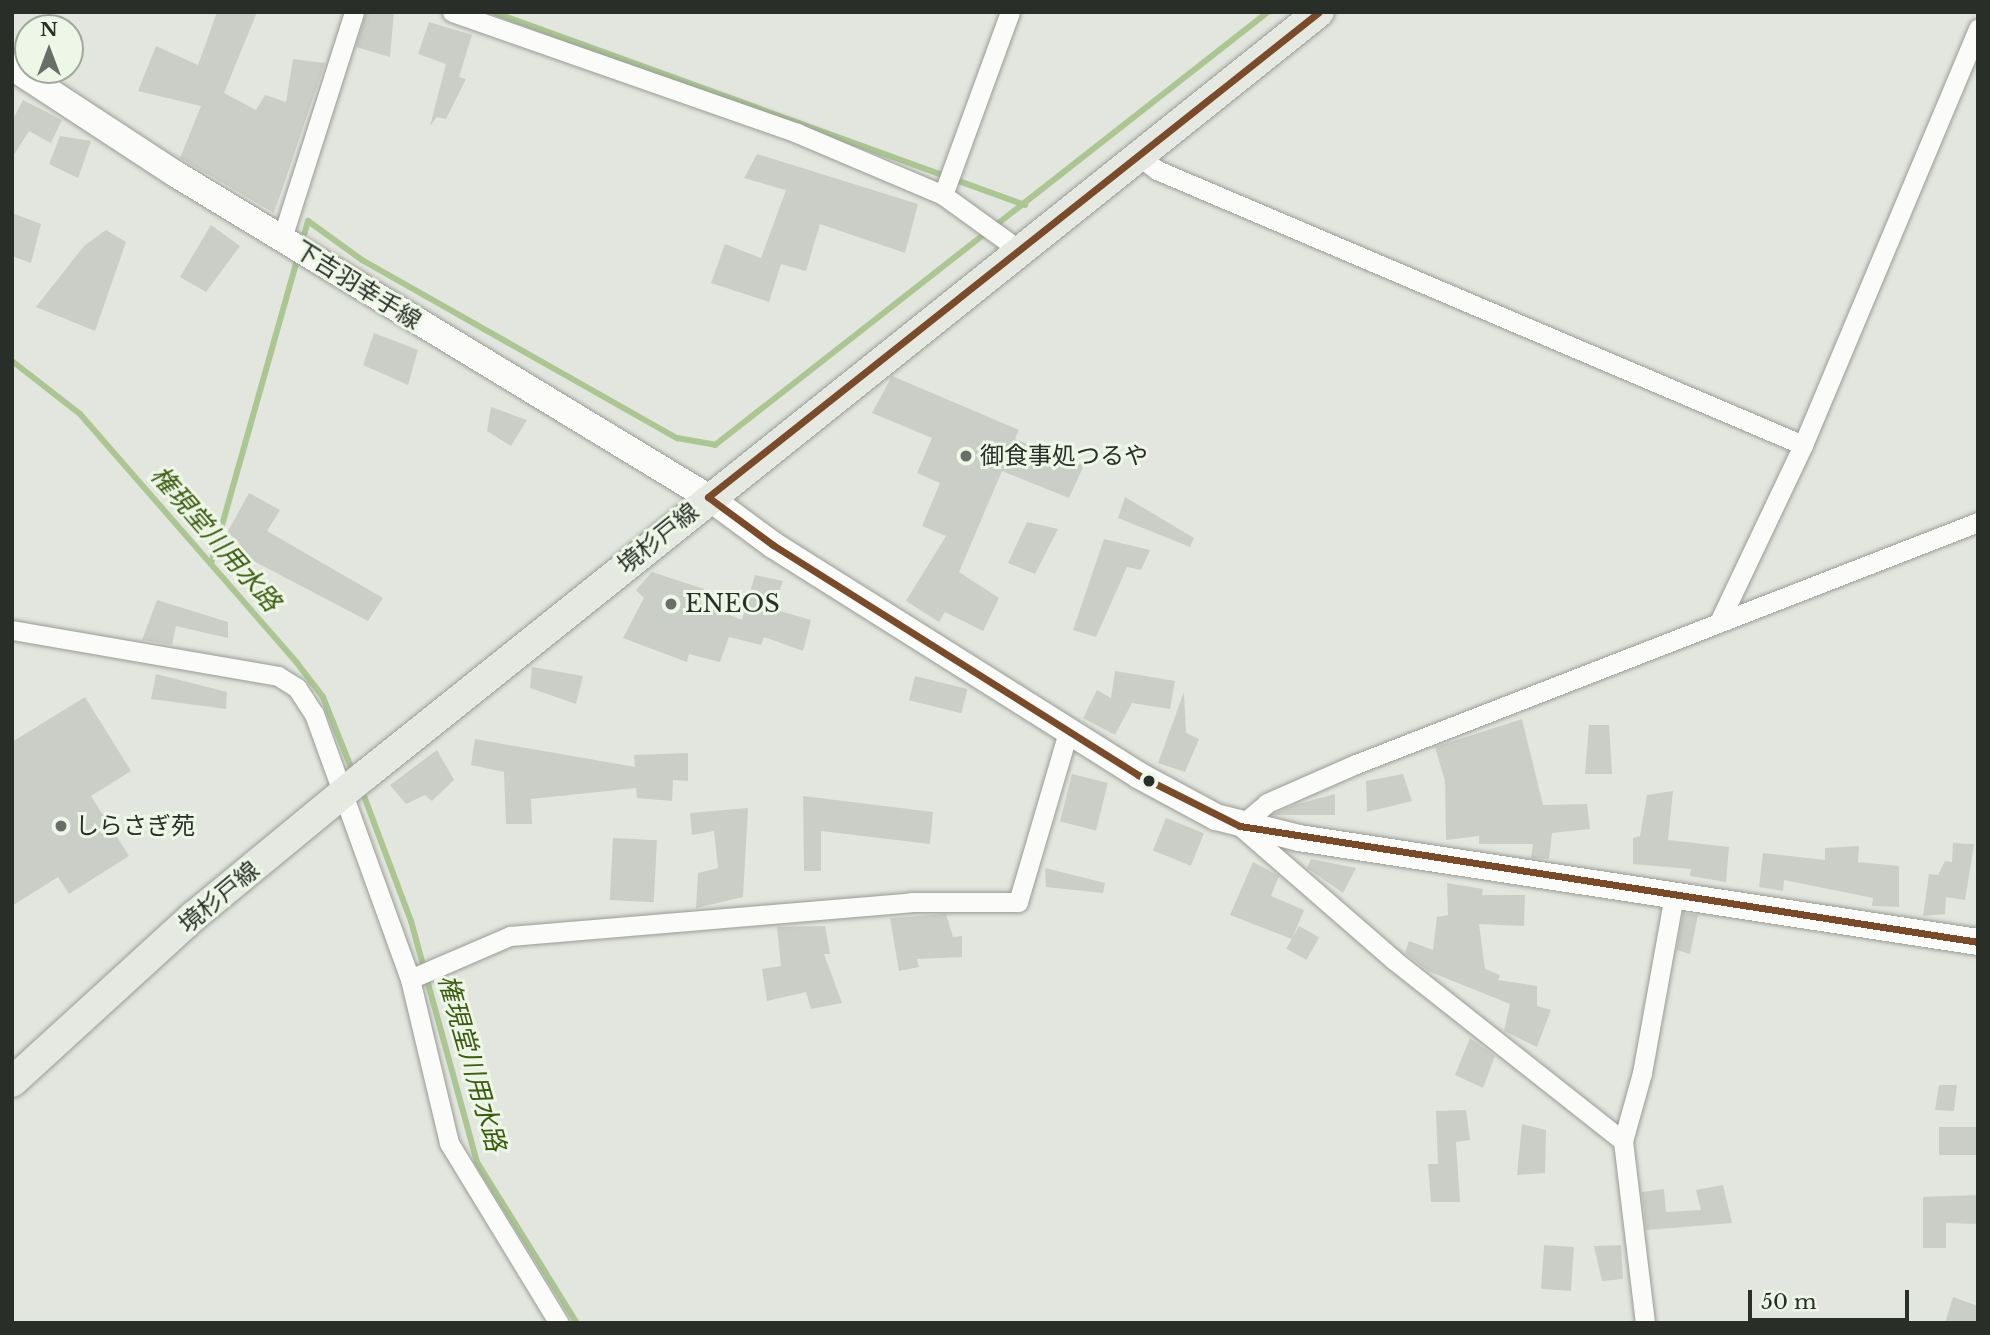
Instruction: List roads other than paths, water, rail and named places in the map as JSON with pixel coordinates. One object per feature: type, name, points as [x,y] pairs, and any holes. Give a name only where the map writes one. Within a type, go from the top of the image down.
[{"type":"main road","name":"境杉戸線","points":[[12,1082],[194,916],[343,794],[708,497],[1021,252],[1319,12]]},
{"type":"street","points":[[282,238],[354,12]]},
{"type":"street","points":[[452,12],[797,133],[943,195],[1021,252]]},
{"type":"street","points":[[943,195],[1010,12]]},
{"type":"street","points":[[1720,620],[1803,445],[1978,28]]},
{"type":"street","name":"下吉羽幸手線","points":[[12,67],[282,238],[708,497],[773,545],[1069,729],[1138,775],[1240,826],[1978,942]]},
{"type":"street","points":[[1139,156],[1157,170],[1803,445]]},
{"type":"street","points":[[1623,1141],[1394,960],[1240,826],[1267,803],[1356,764],[1720,620],[1978,522]]},
{"type":"street","points":[[12,630],[278,676],[297,688],[314,714],[410,979],[449,1143],[559,1323]]},
{"type":"street","points":[[410,979],[510,936],[911,901],[1018,901],[1069,729]]},
{"type":"street","points":[[1645,1323],[1623,1141],[1642,1073],[1674,896]]},
{"type":"waterway","points":[[493,12],[1025,205]]},
{"type":"waterway","points":[[302,242],[308,221],[362,260],[677,438],[715,445],[1268,12]]},
{"type":"waterway","points":[[211,564],[298,256]]},
{"type":"waterway","name":"権現堂川用水路","points":[[12,361],[80,414],[297,663],[323,697],[352,770]]},
{"type":"waterway","name":"権現堂川用水路","points":[[364,796],[411,921],[477,1162],[577,1323]]},
{"type":"place","name":"御食事処つるや","points":[[966,456]]},
{"type":"place","name":"ENEOS","points":[[671,604]]},
{"type":"place","name":"しらさぎ苑","points":[[61,826]]}]
